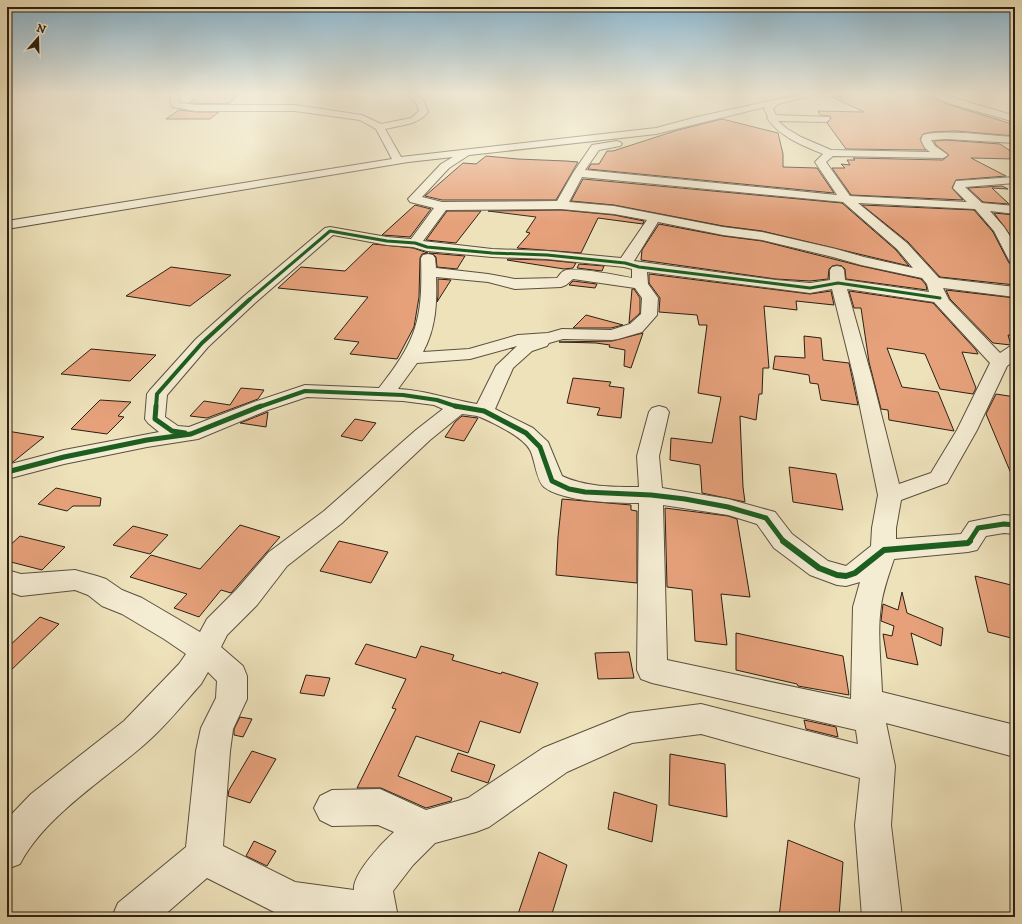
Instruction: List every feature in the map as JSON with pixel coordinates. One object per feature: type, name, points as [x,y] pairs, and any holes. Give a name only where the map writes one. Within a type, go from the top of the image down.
[{"type":"street","points":[[385,136],[398,161]]},
{"type":"street","points":[[7,225],[398,161],[612,136]]},
{"type":"street","points":[[794,136],[812,146],[830,153],[862,152],[920,156],[943,156],[928,146],[925,140],[926,137],[944,136]]},
{"type":"street","points":[[948,136],[1015,140]]},
{"type":"street","points":[[561,205],[578,173],[596,147],[632,141]]},
{"type":"street","points":[[468,153],[445,166],[414,199],[442,206],[561,205],[607,209],[723,231],[762,236],[836,253],[930,279],[1015,292]]},
{"type":"street","points":[[830,153],[820,162],[846,199],[902,246],[930,279],[940,298],[1007,357],[939,478],[890,495]]},
{"type":"street","points":[[578,173],[846,199],[980,206],[1015,210]]},
{"type":"street","points":[[1015,180],[960,183],[959,188],[980,206],[1012,245],[1015,260]]},
{"type":"street","points":[[384,395],[412,358],[424,330],[427,318],[428,272],[421,245],[442,206]]},
{"type":"street","points":[[860,212],[883,214]]},
{"type":"street","points":[[7,851],[14,838],[43,806],[135,732],[190,674],[205,651],[217,627],[247,597],[278,559],[333,517],[423,435],[471,409],[505,366],[526,347],[562,334],[612,335],[636,328],[649,315],[650,298],[635,272],[655,217]]},
{"type":"street","points":[[191,434],[172,431],[156,419],[157,394],[202,343],[249,300],[330,231],[387,241],[421,245],[506,254],[547,255],[635,272],[810,288],[838,283],[940,298]]},
{"type":"street","points":[[836,253],[838,283],[864,378],[890,495],[884,528],[884,550],[870,590],[867,607],[867,710],[876,749],[878,766],[873,825],[882,917]]},
{"type":"street","points":[[488,278],[506,254]]},
{"type":"street","points":[[428,272],[488,278],[515,284],[561,282],[569,274],[593,276],[635,272]]},
{"type":"street","points":[[412,358],[470,354],[518,340],[549,338]]},
{"type":"street","points":[[7,472],[64,457],[147,440],[191,434],[261,406],[305,391],[403,395],[430,399],[471,409],[526,433],[540,447],[552,481],[568,489],[585,492],[652,495],[685,499],[728,507],[766,518],[784,541],[819,568],[837,575],[846,576],[855,573],[884,550],[968,543],[978,528],[1004,524],[1015,525]]},
{"type":"street","points":[[659,412],[648,456],[652,495],[652,670],[867,710],[1015,741]]},
{"type":"street","points":[[7,479],[30,467]]},
{"type":"street","points":[[7,580],[20,584],[75,580],[98,587],[112,598],[146,614],[205,651],[232,676],[231,699],[217,728],[212,751],[204,856],[132,917]]},
{"type":"street","points":[[204,856],[292,901],[377,915],[373,886],[400,852],[425,828],[476,814],[555,760],[630,728],[701,719],[878,766]]},
{"type":"street","points":[[332,808],[380,807],[425,828]]},
{"type":"building","points":[[659,136],[779,136],[783,154],[783,167],[817,168],[834,193],[588,169],[591,164],[599,164],[607,151],[613,151]]},
{"type":"building","points":[[837,136],[922,136],[920,139],[926,150],[846,149]]},
{"type":"building","points":[[946,140],[1000,144],[1015,154],[1015,159],[971,158],[1006,176],[956,180],[952,188],[963,200],[851,195],[832,168],[845,168],[841,164],[850,165],[847,160],[855,160],[853,158],[943,160],[949,155],[936,145],[934,141]]},
{"type":"building","points":[[486,156],[578,162],[556,200],[442,200],[425,196],[463,163],[476,164]]},
{"type":"building","points":[[583,179],[842,203],[896,250],[909,266],[762,231],[723,226],[614,205],[571,201]]},
{"type":"building","points":[[1002,186],[1008,189],[992,188],[1009,204],[983,202],[968,188]]},
{"type":"building","points":[[415,205],[431,209],[410,237],[382,235]]},
{"type":"building","points":[[862,205],[974,210],[993,232],[1009,263],[1015,264],[1015,285],[940,277],[908,242]]},
{"type":"building","points":[[561,210],[614,215],[644,221],[643,224],[598,218],[581,253],[517,248],[530,233],[526,232],[536,217],[488,211]]},
{"type":"building","points":[[447,211],[481,211],[456,243],[426,240]]},
{"type":"building","points":[[994,213],[1015,215],[1015,239],[1013,239]]},
{"type":"building","points":[[659,224],[723,236],[762,241],[861,266],[921,279],[926,285],[927,290],[846,279],[845,269],[842,266],[837,265],[832,266],[829,269],[828,279],[810,281],[776,279],[641,260],[642,250]]},
{"type":"building","points":[[373,244],[413,248],[428,253],[422,254],[420,258],[419,297],[414,327],[397,359],[350,354],[359,342],[334,339],[368,297],[278,288],[301,267],[345,271]]},
{"type":"building","points":[[429,253],[465,256],[457,269],[437,267],[436,257]]},
{"type":"building","points":[[507,260],[547,260],[576,263],[573,268],[564,269]]},
{"type":"building","points":[[579,264],[604,266],[602,271],[577,268]]},
{"type":"building","points":[[171,267],[231,275],[190,306],[126,296]]},
{"type":"building","points":[[649,274],[810,294],[831,291],[834,305],[796,301],[797,310],[764,306],[769,368],[763,368],[762,394],[759,394],[756,420],[740,416],[745,502],[702,493],[700,465],[670,460],[671,438],[712,443],[721,397],[698,393],[707,325],[699,325],[697,315],[659,312],[660,298],[649,283]]},
{"type":"building","points":[[438,279],[451,280],[437,302],[438,296]]},
{"type":"building","points":[[573,281],[597,284],[595,288],[569,285]]},
{"type":"building","points":[[632,289],[634,289],[640,298],[640,313],[629,323]]},
{"type":"building","points":[[946,290],[1015,298],[1015,336],[1008,335],[1011,345],[993,343],[950,299]]},
{"type":"building","points":[[849,291],[933,303],[976,350],[978,354],[962,352],[976,388],[973,394],[940,389],[925,354],[887,348],[902,387],[938,392],[954,431],[889,420],[888,410],[881,409],[869,362],[861,308],[854,308]]},
{"type":"building","points":[[586,315],[623,325],[611,328],[573,328]]},
{"type":"building","points":[[643,333],[631,368],[624,366],[625,350],[609,347],[610,345],[596,343],[559,342],[612,341]]},
{"type":"building","points":[[804,336],[821,338],[823,360],[849,363],[858,405],[821,400],[818,384],[810,383],[809,375],[773,369],[775,356],[805,358]]},
{"type":"building","points":[[91,349],[156,355],[130,381],[61,374]]},
{"type":"building","points":[[573,378],[611,382],[609,386],[624,388],[621,418],[597,415],[600,408],[567,403]]},
{"type":"building","points":[[241,388],[264,390],[258,399],[207,418],[190,416],[204,401],[230,405]]},
{"type":"building","points":[[996,394],[1015,397],[1015,483],[986,414]]},
{"type":"building","points":[[100,400],[131,402],[118,416],[124,417],[107,434],[71,429]]},
{"type":"building","points":[[268,412],[266,427],[240,423]]},
{"type":"building","points":[[462,416],[478,418],[464,441],[445,437],[455,422]]},
{"type":"building","points":[[355,419],[376,423],[362,441],[341,436]]},
{"type":"building","points":[[7,431],[44,437],[13,462],[7,463]]},
{"type":"building","points":[[789,467],[836,474],[843,510],[793,502]]},
{"type":"building","points":[[56,488],[101,498],[100,506],[73,506],[67,511],[38,504]]},
{"type":"building","points":[[562,499],[631,505],[631,510],[637,511],[637,583],[556,575]]},
{"type":"building","points":[[665,508],[728,516],[737,519],[750,597],[721,594],[727,645],[695,641],[692,590],[667,587]]},
{"type":"building","points":[[240,525],[280,537],[231,593],[221,590],[199,617],[174,608],[187,594],[130,577],[151,555],[200,569]]},
{"type":"building","points":[[133,526],[168,535],[150,554],[113,545]]},
{"type":"building","points":[[20,536],[65,547],[42,570],[7,561],[7,548]]},
{"type":"building","points":[[339,541],[388,552],[371,583],[320,571]]},
{"type":"building","points":[[975,576],[1015,586],[1015,639],[988,632]]},
{"type":"building","points":[[902,592],[907,613],[943,628],[941,646],[911,633],[918,665],[887,658],[883,634],[892,636],[894,626],[881,621],[883,604],[898,610]]},
{"type":"building","points":[[40,617],[59,624],[7,674],[7,648]]},
{"type":"building","points":[[736,633],[843,656],[849,695],[798,686],[797,684],[736,670]]},
{"type":"building","points":[[366,644],[416,658],[421,646],[454,655],[452,660],[501,674],[502,672],[538,683],[520,733],[480,721],[468,753],[416,736],[398,776],[452,798],[451,801],[426,808],[381,788],[357,788],[396,709],[392,708],[406,679],[355,664]]},
{"type":"building","points":[[629,652],[634,678],[598,679],[595,653]]},
{"type":"building","points":[[306,675],[330,678],[324,696],[300,693]]},
{"type":"building","points":[[240,717],[252,719],[243,737],[234,735],[234,729]]},
{"type":"building","points":[[804,720],[836,727],[838,737],[806,729]]},
{"type":"building","points":[[252,751],[276,759],[250,803],[228,796],[229,790]]},
{"type":"building","points":[[458,753],[495,765],[488,783],[451,771]]},
{"type":"building","points":[[670,754],[725,764],[727,817],[669,805]]},
{"type":"building","points":[[614,792],[657,805],[652,842],[608,829]]},
{"type":"building","points":[[788,840],[843,862],[839,917],[779,917]]},
{"type":"building","points":[[254,841],[276,851],[267,866],[246,856]]},
{"type":"building","points":[[539,852],[567,865],[551,917],[517,917]]},
{"type":"cycle path","points":[[185,433],[172,431],[155,419],[157,394],[202,343],[249,300],[330,231],[387,241],[415,243],[427,247],[492,253],[547,255],[625,263],[639,267],[810,288],[838,283],[940,298]]},
{"type":"cycle path","points":[[7,472],[64,457],[147,440],[191,434],[261,406],[305,391],[403,395],[437,400],[458,407],[484,411],[526,433],[540,447],[552,481],[569,489],[585,492],[651,495],[685,499],[728,507],[766,518],[783,541],[819,568],[837,575],[846,576],[855,573],[884,550],[968,543],[978,528],[1004,524],[1015,525]]}]
